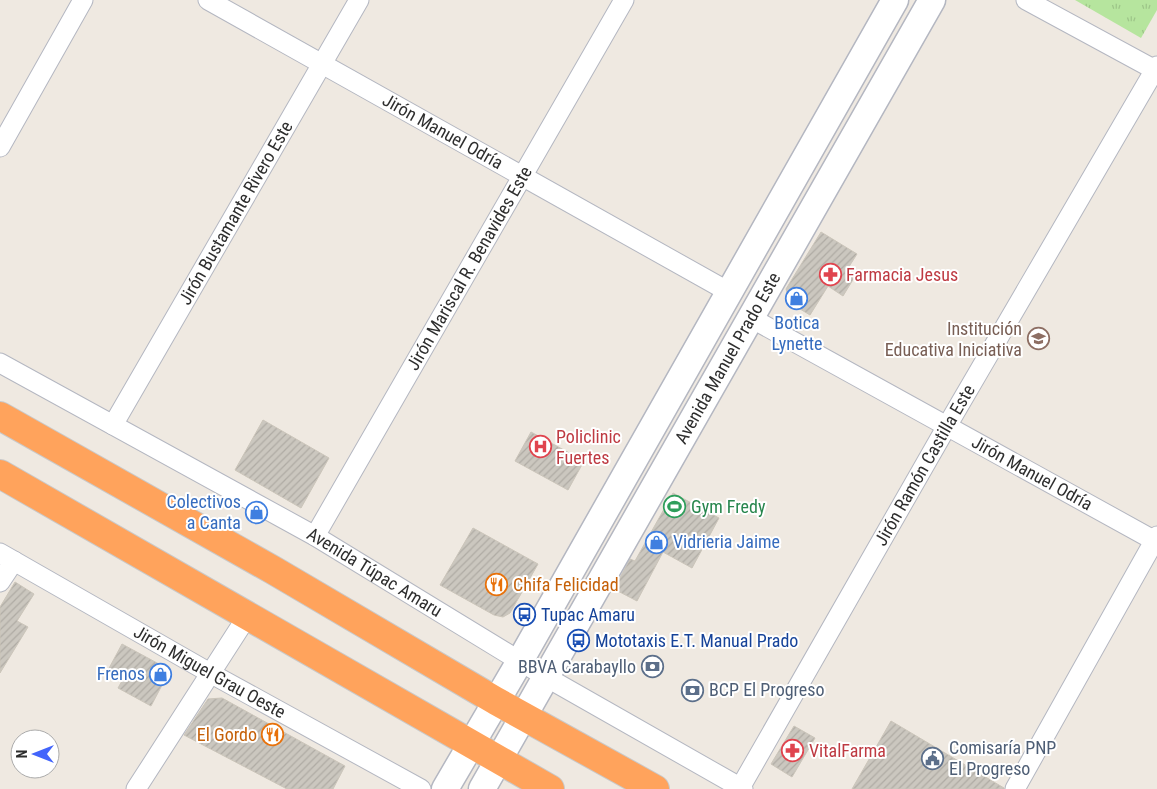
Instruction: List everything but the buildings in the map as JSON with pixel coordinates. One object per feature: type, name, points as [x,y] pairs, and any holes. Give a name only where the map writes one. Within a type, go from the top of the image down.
[{"type":"highway","points":[[0,416],[273,570],[524,717],[655,789]]},
{"type":"highway","points":[[0,474],[550,789]]},
{"type":"street","points":[[0,147],[83,0]]},
{"type":"street","name":"Jirón Manuel Odría","points":[[208,0],[729,292]]},
{"type":"street","name":"Jirón Bustamante Rivero Este","points":[[114,425],[359,0]]},
{"type":"street","name":"Jirón Mariscal R. Benavides Este","points":[[315,536],[624,0]]},
{"type":"street","name":"Avenida Manuel Prado Este","points":[[445,789],[520,661],[894,0]]},
{"type":"street","name":"Avenida Manuel Prado Este","points":[[482,789],[932,0]]},
{"type":"street","points":[[1026,0],[1156,69]]},
{"type":"street","name":"Jirón Ramón Castilla Este","points":[[742,788],[947,426],[1156,69]]},
{"type":"street","name":"Jirón Manuel Odría","points":[[751,318],[1156,539]]},
{"type":"street","name":"Avenida Túpac Amaru","points":[[0,363],[315,536],[546,677],[742,788]]},
{"type":"street","points":[[1016,789],[1156,539]]},
{"type":"street","points":[[0,582],[7,557]]},
{"type":"street","name":"Jirón Miguel Grau Oeste","points":[[7,557],[210,674],[421,789]]},
{"type":"street","points":[[136,789],[248,615]]},
{"type":"green space","points":[[1075,0],[1157,0],[1157,10],[1141,38]]},
{"type":"place","name":"Farmacia Jesus","points":[[830,275]]},
{"type":"place","name":"Botica Lynette","points":[[797,298]]},
{"type":"place","name":"Institución Educativa Iniciativa","points":[[1038,339]]},
{"type":"place","name":"Policlinic Fuertes","points":[[540,447]]},
{"type":"place","name":"Gym Fredy","points":[[675,507]]},
{"type":"place","name":"Colectivos a Canta","points":[[257,512]]},
{"type":"place","name":"Vidrieria Jaime","points":[[657,542]]},
{"type":"place","name":"Chifa Felicidad","points":[[497,585]]},
{"type":"place","name":"Tupac Amaru","points":[[525,615]]},
{"type":"place","name":"Mototaxis E.T. Manual Prado","points":[[579,641]]},
{"type":"place","name":"BBVA Carabayllo","points":[[652,667]]},
{"type":"place","name":"Frenos","points":[[161,674]]},
{"type":"place","name":"BCP El Progreso","points":[[693,690]]},
{"type":"place","name":"El Gordo","points":[[273,735]]},
{"type":"place","name":"VitalFarma","points":[[793,751]]},
{"type":"place","name":"Comisaría PNP El Progreso","points":[[933,758]]}]
